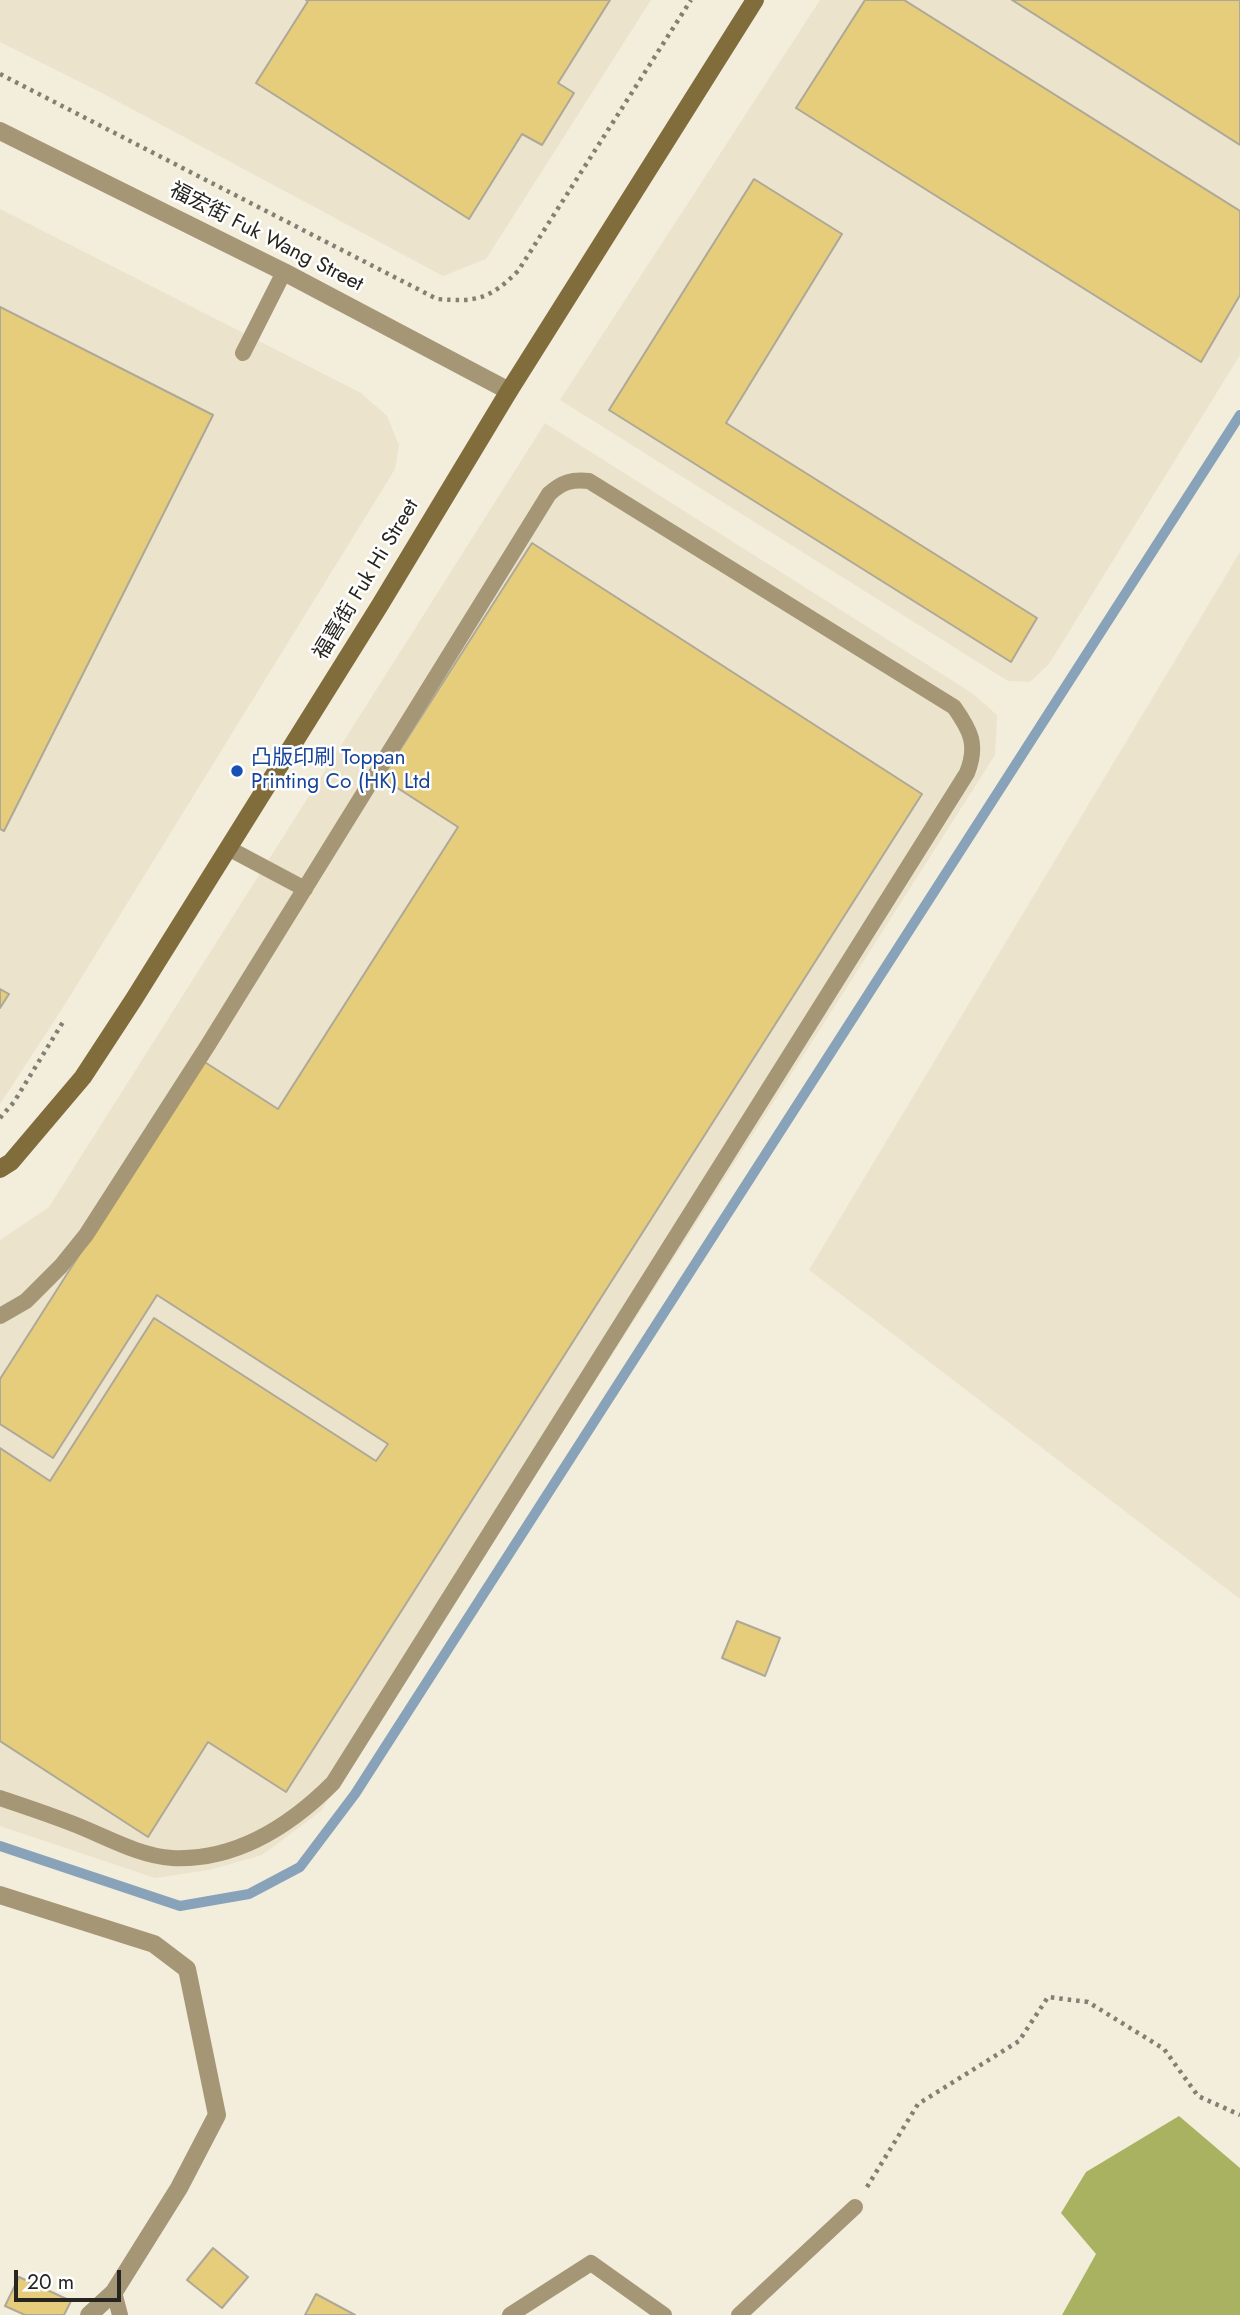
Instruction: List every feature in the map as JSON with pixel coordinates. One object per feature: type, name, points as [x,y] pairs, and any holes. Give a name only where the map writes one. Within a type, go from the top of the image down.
[{"type":"street","name":"福喜街 Fuk Hi Street","points":[[0,1169],[11,1162],[83,1077],[380,605],[509,391],[755,0]]},
{"type":"street","name":"福宏街 Fuk Wang Street","points":[[0,131],[284,272],[509,391]]},
{"type":"street","points":[[0,1895],[154,1944],[187,1969],[217,2115],[179,2188],[114,2292],[89,2315]]},
{"type":"lane","points":[[243,353],[284,272]]},
{"type":"lane","points":[[0,1315],[26,1301],[61,1266],[86,1235],[305,889],[549,494],[566,481],[589,481],[954,707],[965,722],[972,739],[973,757],[967,773],[333,1783],[310,1806],[273,1833],[216,1855],[171,1858],[125,1846],[71,1823],[0,1798]]},
{"type":"lane","points":[[228,848],[305,889]]},
{"type":"lane","points":[[739,2315],[855,2207]]},
{"type":"lane","points":[[510,2315],[591,2263],[664,2315]]},
{"type":"lane","points":[[114,2292],[120,2315]]},
{"type":"path","points":[[0,74],[437,299],[464,301],[480,299],[501,288],[518,271],[691,0]]},
{"type":"path","points":[[0,1118],[14,1102],[63,1022]]},
{"type":"path","points":[[855,2207],[918,2104],[1019,2041],[1048,1997],[1088,2002],[1164,2049],[1198,2096],[1240,2115]]},
{"type":"shaded area","points":[[0,0],[651,0],[486,259],[443,276],[102,93],[0,42]]},
{"type":"shaded area","points":[[820,0],[1240,0],[1240,355],[1049,664],[1030,682],[1008,681],[560,400]]},
{"type":"shaded area","points":[[0,209],[361,393],[387,416],[399,445],[395,469],[62,1009],[0,1104]]},
{"type":"shaded area","points":[[545,423],[972,693],[997,715],[995,755],[321,1811],[262,1855],[209,1870],[155,1878],[0,1826],[0,1240],[49,1207]]},
{"type":"shaded area","points":[[1240,552],[1240,1599],[809,1270]]},
{"type":"green space","points":[[1179,2116],[1240,2168],[1240,2315],[1062,2315],[1096,2254],[1061,2213],[1086,2172]]},
{"type":"building","points":[[306,0],[610,0],[558,83],[574,93],[542,145],[522,134],[469,219],[256,83],[308,1]]},
{"type":"building","points":[[865,0],[904,0],[1240,211],[1240,295],[1201,362],[796,108]]},
{"type":"building","points":[[1012,0],[1240,0],[1240,145]]},
{"type":"building","points":[[754,179],[842,234],[726,423],[1037,618],[1011,662],[609,410]]},
{"type":"building","points":[[0,307],[213,415],[4,831],[0,829]]},
{"type":"building","points":[[532,543],[922,794],[286,1792],[208,1742],[148,1837],[0,1741],[0,1448],[50,1481],[154,1318],[376,1461],[388,1444],[157,1295],[53,1458],[0,1424],[0,1379],[203,1061],[278,1109],[458,827],[382,778]]},
{"type":"building","points":[[0,989],[9,994],[0,1008]]},
{"type":"building","points":[[737,1621],[780,1638],[765,1676],[722,1658]]},
{"type":"building","points":[[213,2248],[248,2277],[222,2308],[187,2280]]},
{"type":"building","points":[[19,2277],[71,2301],[64,2315],[25,2315],[5,2306]]},
{"type":"building","points":[[316,2294],[355,2315],[305,2315]]},
{"type":"waterway","points":[[0,1846],[180,1906],[249,1894],[300,1867],[355,1794],[1240,415]]},
{"type":"place","name":"凸版印刷 Toppan Printing Co (HK) Ltd","points":[[237,771]]}]
